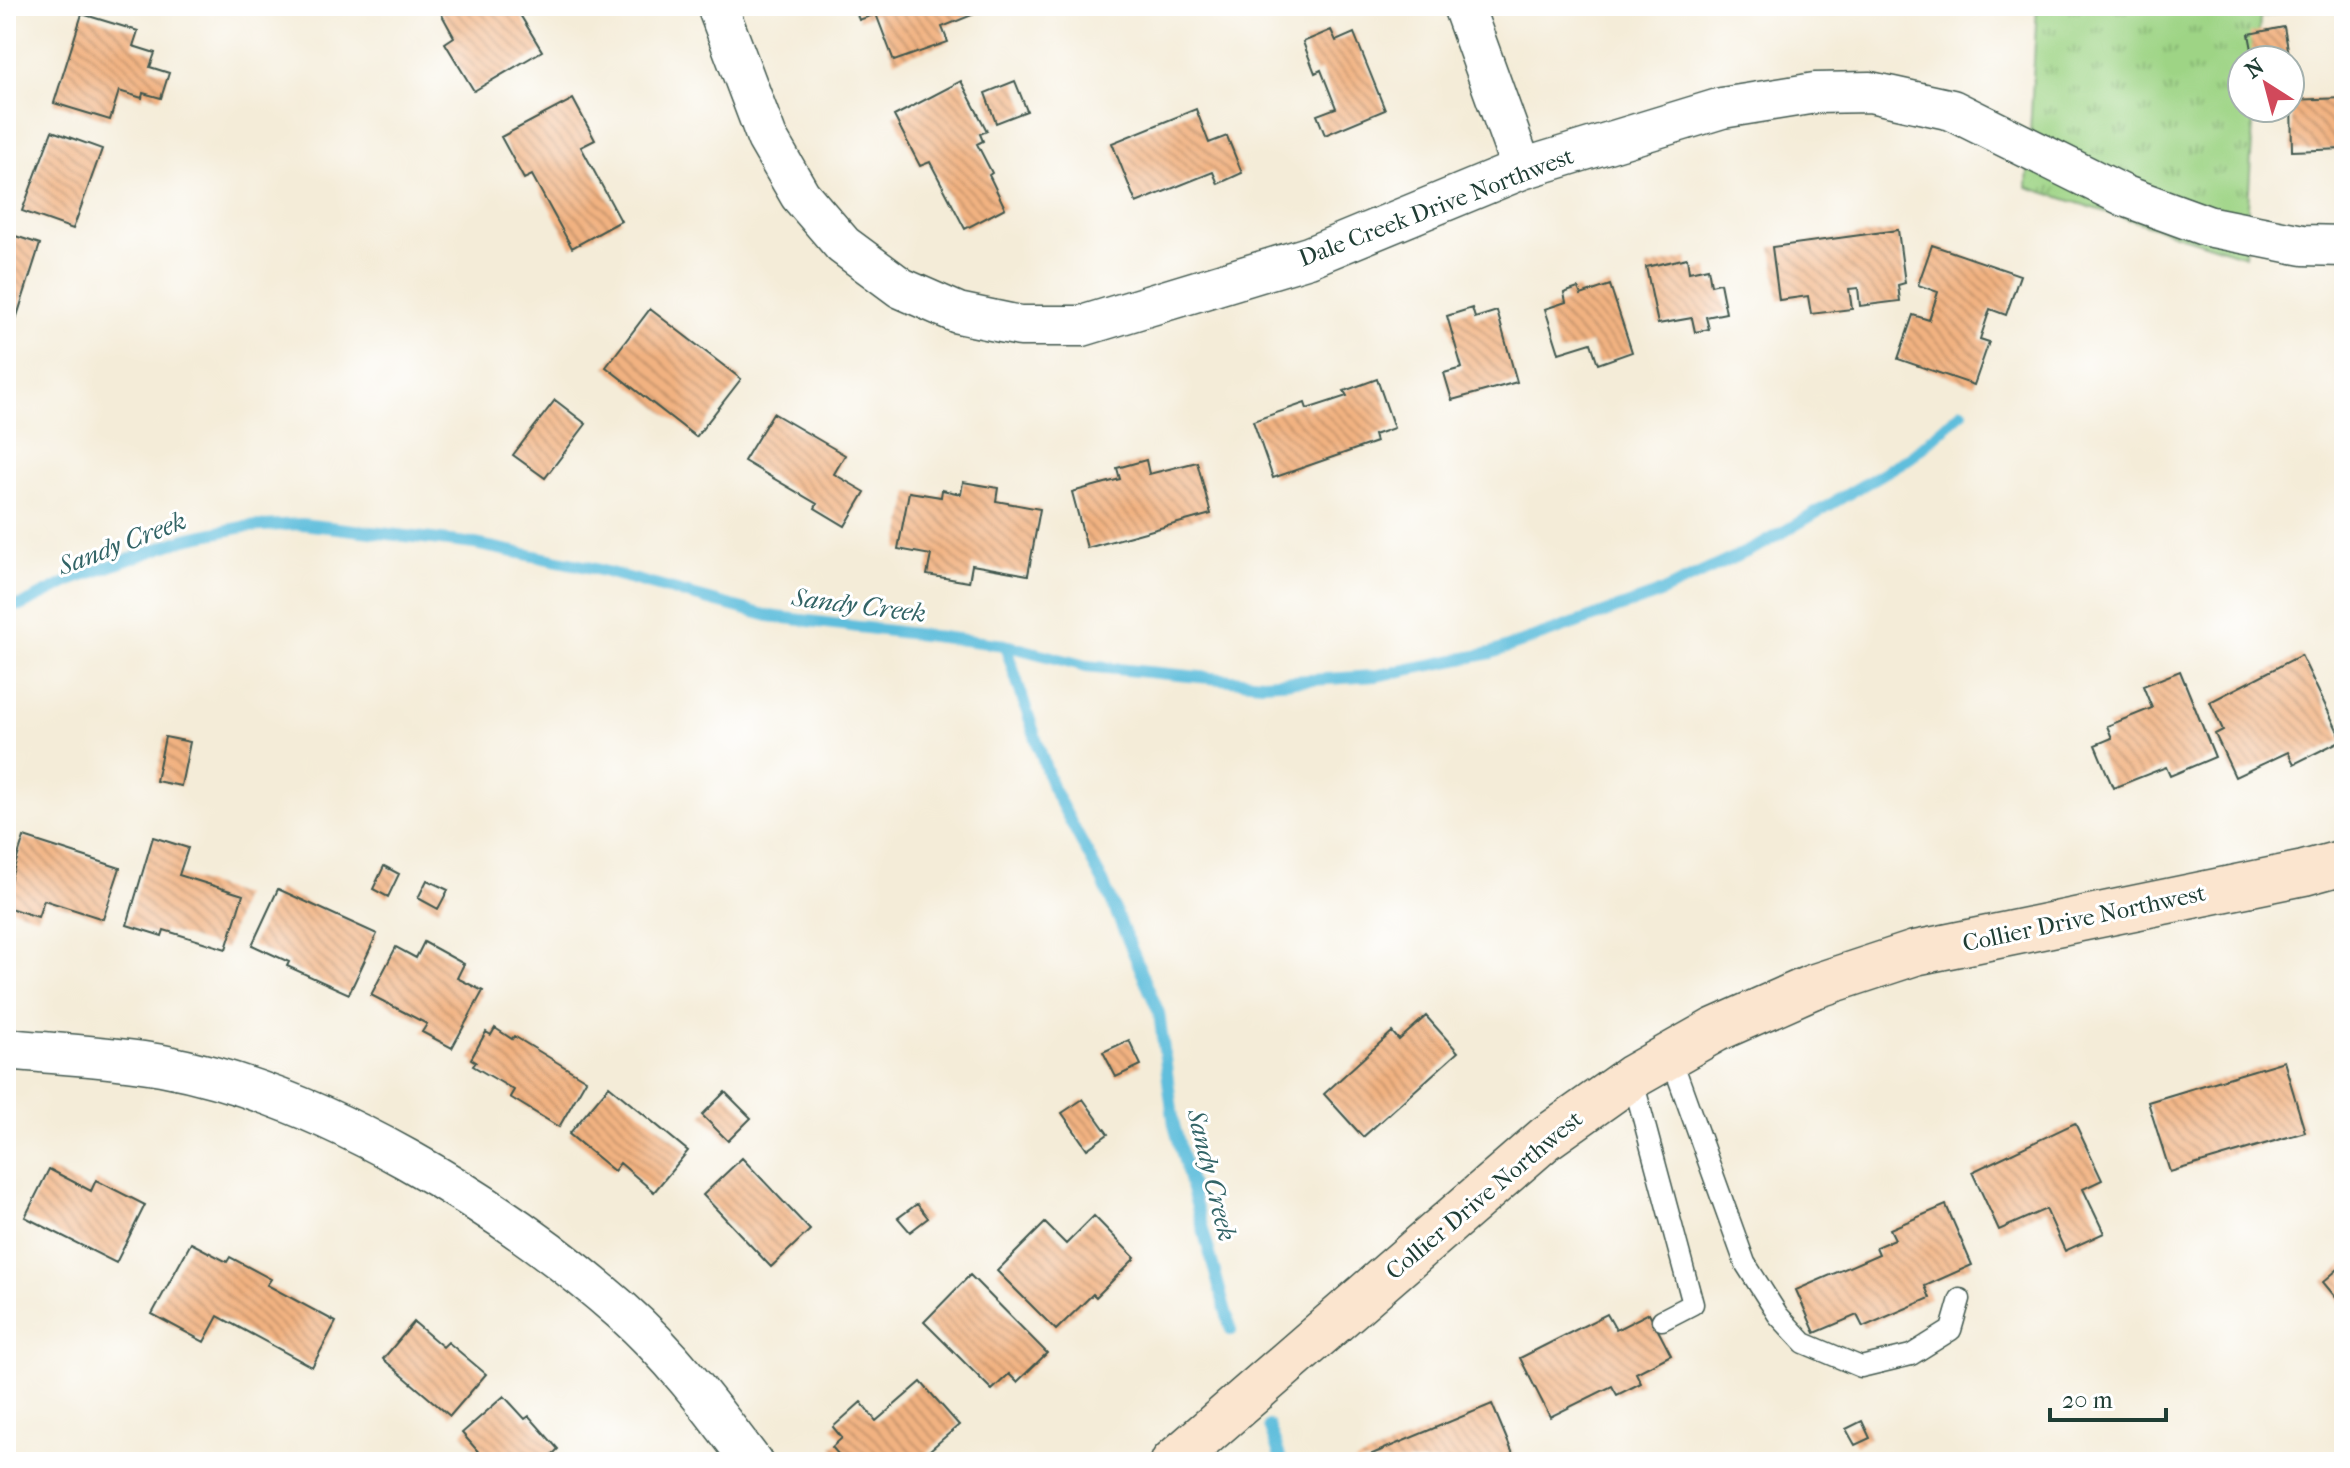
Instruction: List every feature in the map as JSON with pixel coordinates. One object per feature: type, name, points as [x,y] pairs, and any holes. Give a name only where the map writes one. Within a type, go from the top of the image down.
[{"type":"main road","name":"Collier Drive Northwest","points":[[1173,1462],[1546,1138],[1632,1077],[1715,1030],[1812,987],[1915,953],[2304,873],[2344,862]]},
{"type":"street","name":"Dale Creek Drive Northwest","points":[[717,6],[767,138],[800,195],[843,245],[901,288],[958,313],[1020,326],[1082,326],[1294,262],[1522,169],[1722,108],[1815,93],[1870,92],[1952,110],[2125,196],[2207,226],[2303,245],[2344,246]]},
{"type":"street","points":[[1463,6],[1522,169]]},
{"type":"street","points":[[6,1049],[162,1065],[246,1087],[363,1136],[505,1218],[623,1312],[688,1379],[752,1462]]},
{"type":"lane","points":[[1670,1055],[1745,1263],[1778,1315],[1804,1343],[1861,1367],[1911,1355],[1951,1330],[1960,1299]]},
{"type":"lane","points":[[1632,1077],[1693,1304],[1662,1320]]},
{"type":"green space","points":[[2037,6],[2310,6],[2260,17],[2258,44],[2226,44],[2226,124],[2253,124],[2245,256],[2027,187]]},
{"type":"building","points":[[437,6],[531,6],[519,13],[542,51],[474,91],[445,43],[454,37]]},
{"type":"building","points":[[854,6],[975,6],[977,13],[942,27],[948,42],[894,61],[876,14],[859,20]]},
{"type":"building","points":[[82,14],[138,31],[133,46],[155,53],[150,67],[169,73],[161,98],[143,93],[142,98],[119,91],[110,120],[54,103]]},
{"type":"building","points":[[2284,27],[2287,44],[2251,44],[2249,34]]},
{"type":"building","points":[[1331,30],[1336,41],[1354,33],[1385,110],[1325,135],[1317,115],[1336,108],[1321,70],[1315,73],[1303,42]]},
{"type":"building","points":[[961,81],[987,131],[980,134],[983,141],[977,144],[1005,208],[965,229],[930,162],[920,166],[894,116]]},
{"type":"building","points":[[1015,81],[1027,111],[996,123],[985,93]]},
{"type":"building","points":[[2344,98],[2344,149],[2292,151],[2291,124],[2306,124],[2306,99]]},
{"type":"building","points":[[573,99],[595,140],[581,147],[621,221],[572,248],[532,175],[524,179],[501,137]]},
{"type":"building","points":[[1196,109],[1209,143],[1227,136],[1242,173],[1218,184],[1213,172],[1136,203],[1112,143]]},
{"type":"building","points":[[52,131],[102,149],[73,229],[22,211]]},
{"type":"building","points":[[1898,230],[1905,283],[1898,285],[1900,301],[1860,306],[1858,288],[1849,289],[1852,309],[1811,314],[1808,296],[1779,300],[1772,247]]},
{"type":"building","points":[[6,233],[40,244],[12,332],[6,330]]},
{"type":"building","points":[[1932,245],[2020,275],[2006,315],[1990,309],[1980,339],[1989,342],[1974,385],[1898,359],[1913,315],[1929,320],[1938,292],[1918,285]]},
{"type":"building","points":[[1687,258],[1689,272],[1708,268],[1711,285],[1720,283],[1726,313],[1706,317],[1709,329],[1695,332],[1692,318],[1658,324],[1646,267]]},
{"type":"building","points":[[1610,285],[1632,352],[1598,364],[1591,343],[1559,353],[1545,309],[1566,302],[1564,293],[1578,288],[1581,295]]},
{"type":"building","points":[[1472,308],[1475,318],[1497,311],[1517,382],[1452,400],[1444,373],[1462,368],[1447,316]]},
{"type":"building","points":[[650,309],[741,379],[696,437],[606,367]]},
{"type":"building","points":[[1377,379],[1394,428],[1374,435],[1376,442],[1273,478],[1253,421],[1305,403],[1307,409],[1347,396],[1344,391]]},
{"type":"building","points":[[555,400],[586,424],[545,478],[513,455]]},
{"type":"building","points":[[773,413],[845,455],[834,474],[865,492],[845,526],[815,508],[817,504],[744,461]]},
{"type":"building","points":[[1146,460],[1149,474],[1197,462],[1211,514],[1087,548],[1072,492],[1120,479],[1117,468]]},
{"type":"building","points":[[963,482],[998,488],[996,501],[1040,509],[1028,575],[972,565],[969,582],[927,575],[931,555],[898,549],[909,492],[941,497],[942,490],[961,494]]},
{"type":"building","points":[[2301,655],[2342,740],[2294,764],[2288,752],[2235,777],[2215,734],[2223,730],[2210,702]]},
{"type":"building","points":[[2180,671],[2215,757],[2170,776],[2166,767],[2113,788],[2095,745],[2112,738],[2107,726],[2152,708],[2143,686]]},
{"type":"building","points":[[165,737],[190,742],[181,786],[156,781]]},
{"type":"building","points":[[24,837],[120,868],[103,919],[44,900],[38,917],[6,907],[6,893]]},
{"type":"building","points":[[153,837],[188,848],[179,875],[243,895],[226,949],[164,930],[162,936],[127,925]]},
{"type":"building","points":[[384,866],[399,874],[388,897],[373,889]]},
{"type":"building","points":[[427,880],[448,890],[438,909],[418,898]]},
{"type":"building","points":[[278,889],[377,934],[349,994],[287,966],[289,962],[252,945]]},
{"type":"building","points":[[424,942],[464,964],[457,978],[483,991],[452,1048],[422,1032],[427,1024],[371,995],[396,947],[416,958]]},
{"type":"building","points":[[1426,1016],[1458,1052],[1363,1137],[1324,1094],[1392,1032],[1399,1040]]},
{"type":"building","points":[[495,1028],[512,1039],[514,1036],[586,1080],[559,1127],[510,1097],[514,1090],[473,1066],[476,1062],[471,1059],[486,1032],[491,1035]]},
{"type":"building","points":[[1129,1040],[1141,1065],[1116,1077],[1103,1052]]},
{"type":"building","points":[[2284,1061],[2305,1132],[2170,1172],[2148,1102]]},
{"type":"building","points":[[609,1086],[688,1151],[654,1192],[620,1163],[614,1171],[569,1134]]},
{"type":"building","points":[[725,1092],[751,1118],[728,1141],[702,1115]]},
{"type":"building","points":[[1083,1099],[1108,1134],[1087,1149],[1062,1113]]},
{"type":"building","points":[[2075,1123],[2102,1180],[2083,1189],[2104,1233],[2065,1251],[2046,1209],[1999,1230],[1972,1172]]},
{"type":"building","points":[[742,1158],[810,1230],[771,1267],[703,1195]]},
{"type":"building","points":[[49,1169],[91,1191],[96,1180],[145,1205],[116,1263],[25,1217]]},
{"type":"building","points":[[917,1204],[928,1218],[910,1232],[898,1218]]},
{"type":"building","points":[[1946,1205],[1972,1265],[1925,1286],[1930,1298],[1863,1327],[1857,1315],[1815,1333],[1796,1290],[1879,1254],[1876,1247],[1895,1239],[1890,1229]]},
{"type":"building","points":[[1094,1216],[1135,1258],[1096,1297],[1093,1294],[1056,1330],[997,1271],[1045,1223],[1066,1244]]},
{"type":"building","points":[[191,1243],[227,1262],[230,1257],[271,1279],[267,1285],[336,1322],[312,1367],[218,1316],[204,1342],[152,1314]]},
{"type":"building","points":[[2344,1264],[2344,1303],[2342,1305],[2323,1282]]},
{"type":"building","points":[[970,1275],[1047,1353],[1017,1382],[1009,1374],[992,1390],[924,1322]]},
{"type":"building","points":[[1649,1313],[1671,1355],[1636,1373],[1641,1383],[1617,1395],[1612,1386],[1550,1417],[1520,1358],[1607,1314],[1616,1330]]},
{"type":"building","points":[[414,1322],[443,1347],[448,1342],[486,1374],[450,1416],[383,1359]]},
{"type":"building","points":[[921,1382],[959,1425],[916,1462],[845,1462],[832,1447],[842,1438],[833,1427],[861,1402],[876,1421]]},
{"type":"building","points":[[504,1396],[525,1419],[529,1416],[558,1449],[552,1455],[558,1462],[476,1462],[482,1456],[462,1433]]},
{"type":"building","points":[[1492,1404],[1513,1454],[1492,1462],[1353,1462]]},
{"type":"building","points":[[1862,1421],[1870,1438],[1855,1445],[1846,1429]]},
{"type":"waterway","name":"Sandy Creek","points":[[6,605],[22,605],[74,579],[185,539],[243,527],[302,524],[475,544],[588,567],[769,616],[1005,645],[1086,666],[1262,683],[1375,676],[1491,653],[1655,595],[1763,544],[1911,457],[1962,412]]},
{"type":"waterway","name":"Sandy Creek","points":[[1005,645],[1052,787],[1103,882],[1159,1013],[1174,1125],[1231,1330]]},
{"type":"waterway","name":"Sandy Creek","points":[[1269,1426],[1282,1462]]}]
